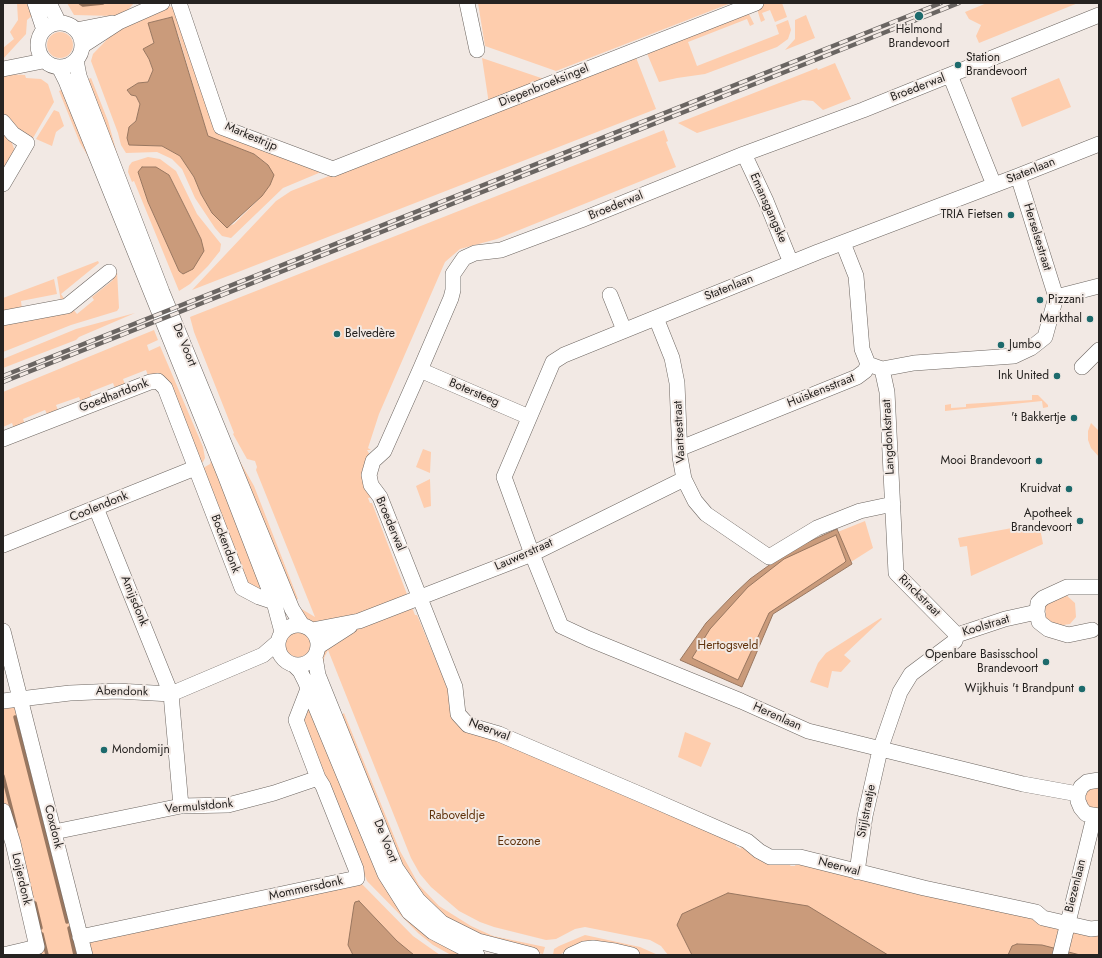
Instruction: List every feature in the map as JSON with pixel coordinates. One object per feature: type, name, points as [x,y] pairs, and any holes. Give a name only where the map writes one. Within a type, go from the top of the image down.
[{"type":"street","points":[[35,3],[44,30]]},
{"type":"street","points":[[50,3],[59,23]]},
{"type":"street","points":[[82,46],[119,22],[162,3]]},
{"type":"street","name":"Markestrijp","points":[[179,3],[182,6],[221,127],[333,170]]},
{"type":"street","points":[[467,3],[476,50]]},
{"type":"street","name":"Diepenbroeksingel","points":[[333,170],[756,3]]},
{"type":"street","name":"Broederwal","points":[[422,603],[380,497],[371,485],[369,475],[373,461],[384,451],[420,370],[451,298],[453,290],[453,274],[464,258],[475,253],[501,250],[581,220],[744,154],[950,75],[1099,15]]},
{"type":"street","points":[[76,30],[119,22]]},
{"type":"street","points":[[59,23],[65,24],[76,30],[80,35],[82,46],[80,54],[76,60],[65,67],[59,68],[53,67],[43,61],[37,46],[40,34],[51,25],[59,23]]},
{"type":"street","points":[[3,68],[37,46]]},
{"type":"street","name":"De Voort","points":[[76,60],[79,76],[162,292],[292,609],[307,628],[316,635],[318,675],[396,868],[418,900],[442,923],[478,941],[532,955]]},
{"type":"street","points":[[3,68],[43,61]]},
{"type":"street","name":"De Voort","points":[[59,68],[66,81],[225,475],[274,602],[280,637],[279,652],[289,663],[300,671],[385,874],[409,912],[433,932],[477,955]]},
{"type":"street","points":[[950,75],[994,185]]},
{"type":"street","points":[[3,122],[13,134],[27,143],[3,184]]},
{"type":"street","name":"Statenlaan","points":[[532,554],[504,477],[553,362],[564,355],[624,330],[791,263],[1099,144]]},
{"type":"street","name":"Emansgangske","points":[[744,154],[766,201],[791,263]]},
{"type":"street","name":"Herselsestraat","points":[[1018,176],[1056,297]]},
{"type":"street","name":"Langdonkstraat","points":[[843,243],[856,276],[862,350],[875,367],[887,392],[893,504]]},
{"type":"street","points":[[3,318],[67,306],[109,272]]},
{"type":"street","points":[[875,367],[1014,356],[1041,342],[1048,331],[1056,297],[1099,286]]},
{"type":"street","points":[[610,295],[624,330]]},
{"type":"street","name":"Vaartsestraat","points":[[656,318],[672,358],[677,383],[681,448],[680,457],[684,478],[695,501],[706,514],[769,558],[817,528],[860,511],[893,504]]},
{"type":"street","points":[[1099,350],[1082,367],[1099,364]]},
{"type":"street","name":"Huiskensstraat","points":[[681,448],[857,377],[865,371],[875,367]]},
{"type":"street","name":"Botersteeg","points":[[420,370],[529,417]]},
{"type":"street","name":"Goedhartdonk","points":[[3,439],[150,382],[158,381],[164,388],[195,468]]},
{"type":"street","name":"Bockendonk","points":[[195,468],[242,588],[259,597],[274,602]]},
{"type":"street","name":"Coolendonk","points":[[3,545],[195,468]]},
{"type":"street","name":"Lauwerstraat","points":[[317,652],[359,621],[402,603],[422,603],[532,554],[684,478]]},
{"type":"street","name":"Rinckstraat","points":[[893,504],[896,573],[957,635]]},
{"type":"street","name":"Amijsdonk","points":[[96,508],[171,694],[181,806]]},
{"type":"street","name":"Herenlaan","points":[[532,554],[561,626],[589,640],[741,701],[808,731],[880,750],[1023,784],[1078,794]]},
{"type":"street","points":[[1092,630],[1068,635],[1060,634],[1048,629],[1039,622],[1037,612],[1038,603],[1043,598],[1067,587],[1099,587]]},
{"type":"street","name":"Neerwal","points":[[422,603],[455,687],[457,708],[462,720],[472,727],[499,734],[601,779],[644,796],[747,841],[759,851],[770,857],[800,857],[856,872],[1036,912],[1043,918],[1095,929]]},
{"type":"street","name":"Koolstraat","points":[[880,750],[900,692],[911,674],[955,641],[957,635],[1005,619],[1037,612]]},
{"type":"street","name":"Lauwerstraat","points":[[307,628],[359,621]]},
{"type":"street","points":[[280,637],[291,626],[307,628]]},
{"type":"street","name":"Coxdonk","points":[[3,631],[85,955]]},
{"type":"street","name":"Abendonk","points":[[3,701],[70,693],[117,691],[171,694],[263,655],[280,637]]},
{"type":"street","points":[[289,663],[306,664],[317,652]]},
{"type":"street","name":"Abendonk","points":[[236,667],[257,666],[277,660],[289,663]]},
{"type":"street","name":"Mommersdonk","points":[[80,937],[358,878],[356,869],[326,793],[318,778],[296,720],[308,689]]},
{"type":"street","name":"Stijlstraatje","points":[[856,872],[865,816],[880,750]]},
{"type":"street","name":"Vermulstdonk","points":[[54,832],[181,806],[228,805],[274,793],[318,778]]},
{"type":"street","points":[[1078,794],[1081,787],[1087,782],[1099,780]]},
{"type":"street","name":"Biezenlaan","points":[[1062,948],[1096,816],[1086,814],[1081,808],[1078,801],[1078,794]]},
{"type":"street","name":"Loijerdonk","points":[[3,811],[8,844],[36,948],[3,955]]},
{"type":"street","points":[[571,955],[584,949],[593,948],[632,955]]},
{"type":"green space","points":[[17,3],[32,3],[35,13],[27,20],[26,34],[3,59],[3,48],[14,39],[10,32],[18,20]]},
{"type":"green space","points":[[67,3],[134,3],[126,12],[115,16],[74,15]]},
{"type":"green space","points":[[478,3],[731,3],[556,71],[485,46]]},
{"type":"green space","points":[[766,3],[782,3],[787,17],[775,22],[770,10],[762,13],[765,20],[761,22],[757,9],[759,6]]},
{"type":"green space","points":[[987,3],[1078,3],[979,43],[976,36],[981,25],[969,19],[965,12]]},
{"type":"green space","points":[[167,6],[175,8],[214,124],[326,170],[283,188],[231,238],[222,236],[195,198],[182,169],[172,159],[157,152],[126,153],[121,145],[118,133],[91,61],[93,54],[121,25]],"holes":[[[171,17],[179,37],[208,136],[254,154],[268,165],[262,196],[234,224],[227,227],[212,213],[201,194],[194,177],[180,156],[162,146],[129,145],[129,127],[136,121],[140,104],[136,96],[131,95],[127,90],[138,83],[148,82],[153,70],[143,49],[154,44],[148,23]]]},
{"type":"green space","points":[[748,12],[754,24],[750,26],[747,19],[688,42],[697,66],[779,34],[776,25],[788,20],[791,30],[788,39],[777,47],[705,74],[659,82],[646,51]]},
{"type":"green space","points":[[806,15],[815,38],[785,50],[795,39],[795,20]]},
{"type":"green space","points":[[60,32],[69,36],[73,45],[69,54],[60,58],[51,54],[47,45],[51,36]]},
{"type":"green space","points":[[635,55],[656,109],[192,290],[276,201],[291,191]]},
{"type":"green space","points":[[482,58],[550,81],[489,104]]},
{"type":"green space","points":[[835,63],[851,99],[823,110],[813,101],[803,100],[697,133],[678,123],[817,68],[818,70]]},
{"type":"green space","points":[[3,74],[25,75],[26,78],[41,79],[48,84],[54,102],[33,138],[18,130],[3,113]]},
{"type":"green space","points":[[91,78],[108,121],[118,157],[84,81]]},
{"type":"green space","points":[[1059,78],[1071,107],[1022,127],[1011,98]]},
{"type":"green space","points":[[65,88],[101,178],[80,143],[59,91]]},
{"type":"green space","points":[[54,110],[59,112],[64,126],[56,132],[52,146],[36,139]]},
{"type":"green space","points":[[3,128],[9,135],[16,154],[3,177]]},
{"type":"green space","name":"Ecozone","points":[[664,130],[668,141],[666,142],[676,167],[497,239],[460,249],[445,262],[379,414],[368,448],[371,450],[367,450],[370,455],[362,470],[362,473],[376,497],[368,498],[370,503],[372,503],[415,615],[417,615],[450,694],[448,696],[454,711],[613,787],[613,791],[736,842],[736,846],[741,849],[738,840],[773,865],[777,865],[773,860],[794,859],[790,866],[795,866],[796,863],[1099,934],[1099,955],[668,955],[661,946],[650,940],[585,927],[575,929],[556,939],[546,940],[494,927],[480,922],[459,911],[431,887],[420,874],[411,858],[328,650],[324,658],[324,669],[321,654],[326,646],[318,625],[305,619],[300,608],[315,617],[256,470],[257,467],[255,461],[247,459],[233,434],[234,433],[194,332],[190,317]]},
{"type":"green space","points":[[148,157],[160,159],[176,171],[197,214],[221,244],[220,251],[208,266],[190,284],[179,291],[134,181],[132,182],[128,172],[129,166],[132,162]],"holes":[[[148,167],[169,175],[201,239],[183,274],[179,271],[148,202],[138,172]]]},
{"type":"green space","points":[[98,261],[99,263],[61,294],[65,300],[61,302],[57,277]]},
{"type":"green space","points":[[117,271],[119,308],[117,311],[71,325],[3,352],[3,324],[72,308],[77,314],[94,300],[92,297],[113,280],[111,276]]},
{"type":"green space","points":[[54,279],[57,294],[21,301],[22,310],[3,313],[3,298]]},
{"type":"green space","points":[[135,313],[79,337],[76,340],[3,368],[3,359],[76,329]]},
{"type":"green space","points":[[154,330],[158,340],[147,345],[149,351],[160,346],[203,447],[205,458],[200,464],[163,376],[149,378],[146,370],[123,379],[126,387],[116,391],[113,383],[90,392],[93,400],[82,404],[79,397],[56,405],[59,413],[49,418],[45,410],[23,419],[26,427],[15,431],[12,423],[3,427],[3,392]]},
{"type":"green space","points":[[1032,395],[1038,395],[1048,405],[1048,407],[1043,408],[1042,401],[945,411],[945,405],[951,404],[951,408],[966,407],[966,404],[1032,400]]},
{"type":"green space","points":[[1091,423],[1099,431],[1099,457],[1091,448],[1088,440],[1088,431]]},
{"type":"green space","points":[[230,444],[254,486],[298,599],[293,601]]},
{"type":"green space","points":[[423,449],[431,452],[430,473],[416,467]]},
{"type":"green space","points":[[211,460],[264,593],[245,585],[203,468],[210,464]]},
{"type":"green space","points":[[430,479],[431,506],[424,508],[416,486]]},
{"type":"green space","name":"Hertogsveld","points":[[865,521],[873,548],[772,612],[740,683],[686,659],[714,620],[763,571],[808,544]]},
{"type":"green space","points":[[1039,523],[1043,544],[971,576],[967,546],[960,547],[958,538]]},
{"type":"green space","points":[[1065,594],[1075,603],[1076,617],[1070,624],[1056,626],[1046,618],[1045,604]]},
{"type":"green space","points":[[881,618],[882,619],[844,655],[851,661],[841,672],[832,671],[828,688],[810,682],[818,663],[826,653]]},
{"type":"green space","points":[[298,631],[307,635],[311,644],[307,653],[298,657],[289,653],[285,644],[289,635]]},
{"type":"green space","points":[[308,701],[380,874],[470,955],[451,955],[433,945],[418,933],[367,881],[300,718]]},
{"type":"green space","points":[[3,706],[16,708],[78,944],[360,882],[413,936],[440,955],[22,955],[42,951],[3,799]]},
{"type":"green space","points":[[344,713],[400,851],[419,885],[439,906],[471,926],[493,936],[545,947],[543,954],[513,948],[456,927],[407,881],[341,715]]},
{"type":"green space","points":[[685,732],[711,743],[701,767],[678,757]]},
{"type":"green space","points":[[1099,784],[1099,812],[1088,810],[1083,795],[1085,790]]},
{"type":"green space","points":[[585,935],[640,947],[658,955],[641,955],[575,946],[561,954],[553,955],[554,949]]},
{"type":"shaded area","points":[[172,17],[208,136],[254,154],[268,165],[274,175],[270,185],[262,196],[227,228],[212,213],[201,194],[194,177],[180,156],[162,146],[129,145],[127,138],[129,127],[136,121],[140,104],[136,96],[131,95],[127,90],[138,83],[148,82],[153,70],[143,49],[154,43],[148,23]]},
{"type":"shaded area","points":[[142,167],[156,167],[169,175],[201,239],[204,251],[193,269],[183,274],[179,271],[148,202],[138,172]]},
{"type":"shaded area","points":[[837,529],[852,564],[773,614],[742,687],[680,660],[706,623],[750,579],[779,558],[806,543]],"holes":[[[836,535],[846,561],[769,613],[738,680],[692,658],[710,629],[748,587],[784,559]]]},
{"type":"shaded area","points":[[728,893],[808,906],[888,955],[692,955],[677,925],[682,914]]},
{"type":"shaded area","points":[[359,901],[397,941],[414,955],[353,955],[348,945],[354,905],[355,902]]},
{"type":"shaded area","points":[[1017,944],[1042,945],[1080,955],[1008,955],[1012,946]]},
{"type":"waterway","points":[[80,3],[83,5],[103,3]]},
{"type":"waterway","points":[[15,717],[67,922]]},
{"type":"waterway","points":[[3,776],[16,827]]},
{"type":"waterway","points":[[35,903],[41,928]]},
{"type":"waterway","points":[[69,928],[75,955]]},
{"type":"waterway","points":[[42,934],[47,955]]},
{"type":"railway","points":[[3,376],[941,3]]},
{"type":"railway","points":[[3,382],[959,3]]},
{"type":"place","name":"Helmond Brandevoort","points":[[919,16]]},
{"type":"place","name":"Station Brandevoort","points":[[958,65]]},
{"type":"place","name":"TRIA Fietsen","points":[[1011,215]]},
{"type":"place","name":"Pizzani","points":[[1040,300]]},
{"type":"place","name":"Markthal","points":[[1090,319]]},
{"type":"place","name":"Belvedère","points":[[337,334]]},
{"type":"place","name":"Jumbo","points":[[1001,345]]},
{"type":"place","name":"Ink United","points":[[1057,376]]},
{"type":"place","name":"'t Bakkertje","points":[[1074,418]]},
{"type":"place","name":"Mooi Brandevoort","points":[[1039,461]]},
{"type":"place","name":"Kruidvat","points":[[1069,489]]},
{"type":"place","name":"Apotheek Brandevoort","points":[[1080,521]]},
{"type":"place","name":"Openbare Basisschool Brandevoort","points":[[1046,662]]},
{"type":"place","name":"Wijkhuis 't Brandpunt","points":[[1082,689]]},
{"type":"place","name":"Mondomijn","points":[[104,750]]},
{"type":"park label","name":"Raboveldje","points":[[457,816]]}]
